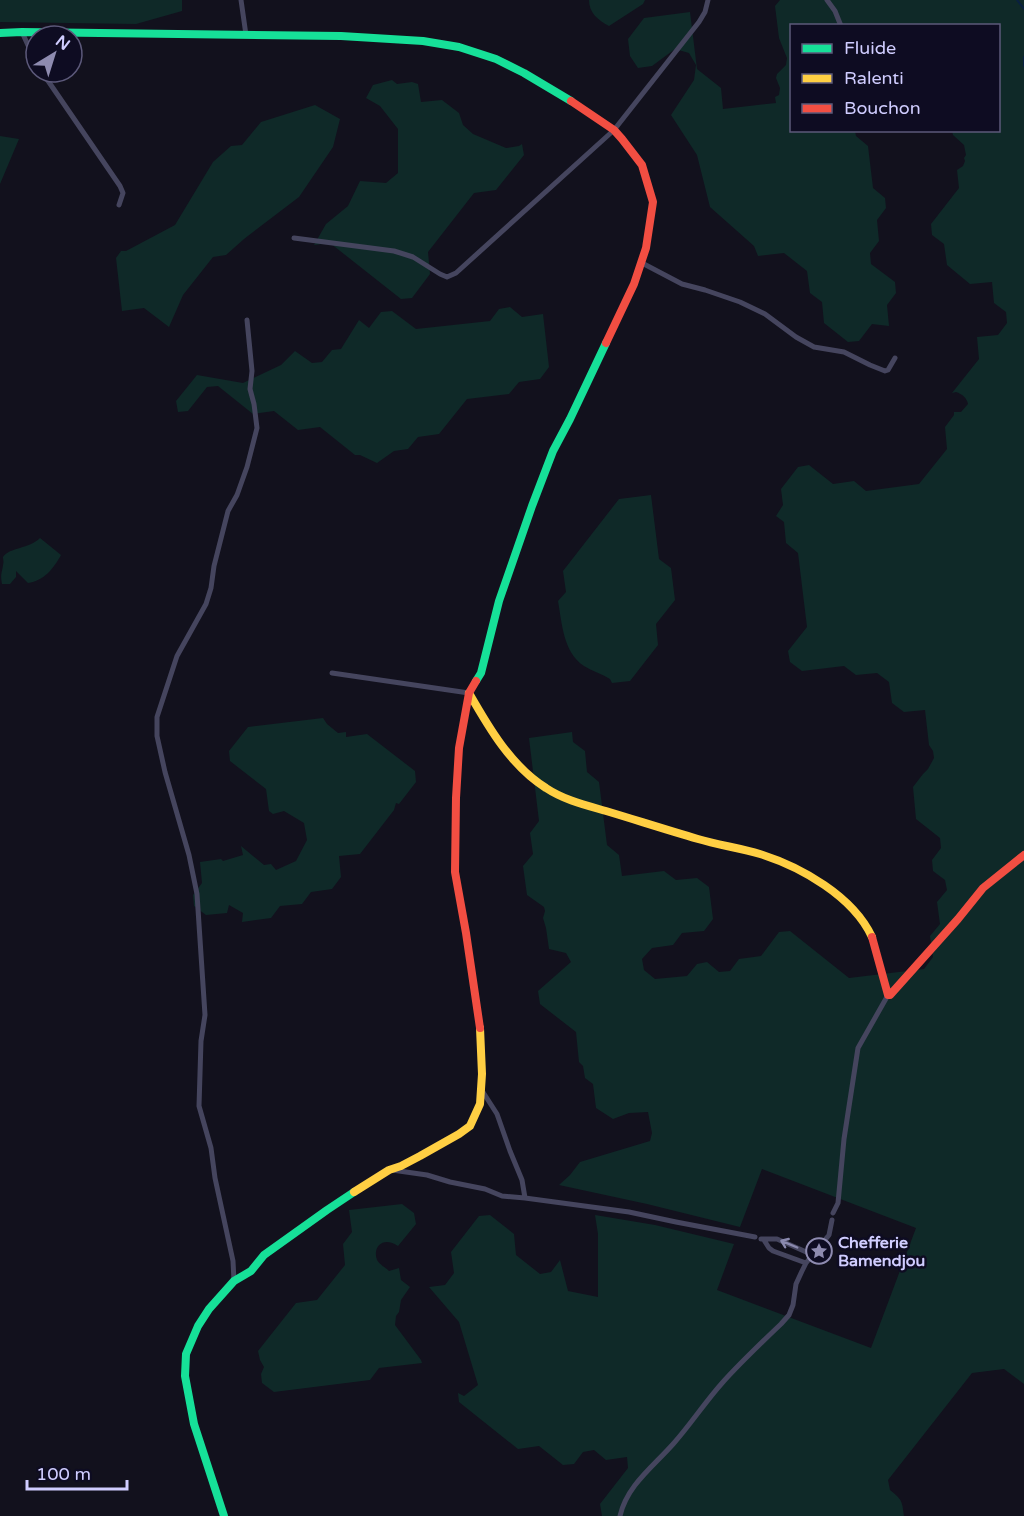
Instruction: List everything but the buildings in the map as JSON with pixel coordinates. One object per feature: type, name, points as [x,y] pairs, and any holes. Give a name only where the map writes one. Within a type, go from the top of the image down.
[{"type":"main road","points":[[0,33],[370,38],[423,41],[459,47],[496,59],[524,73],[578,105],[614,130],[642,165],[653,202],[648,240],[642,263],[624,307],[553,451],[499,600],[481,673],[469,693],[459,748],[455,872],[480,1026],[482,1054],[480,1104],[470,1126],[459,1134],[401,1166],[389,1170],[264,1255],[251,1271],[234,1281],[209,1309],[198,1326],[186,1354],[185,1376],[194,1424],[224,1516]]},
{"type":"main road","points":[[469,693],[510,756],[520,768],[546,788],[572,801],[705,841],[762,855],[798,871],[842,899],[853,909],[870,933],[888,994],[958,920],[983,888],[1024,855]]},
{"type":"street","points":[[241,0],[246,35]]},
{"type":"street","points":[[294,238],[394,251],[413,256],[447,277],[456,273],[614,130],[699,22],[708,0]]},
{"type":"street","points":[[827,0],[840,24]]},
{"type":"street","points":[[22,32],[24,36]]},
{"type":"street","points":[[50,84],[120,186],[123,193],[119,205]]},
{"type":"street","points":[[642,263],[682,284],[740,302],[765,314],[814,347],[844,352],[885,371],[895,358]]},
{"type":"street","points":[[234,1281],[233,1261],[215,1178],[211,1148],[199,1106],[201,1041],[205,1016],[197,894],[189,855],[165,772],[157,736],[157,717],[177,656],[206,604],[228,511],[237,495],[247,467],[257,428],[250,389],[252,371],[247,320]]},
{"type":"street","points":[[332,673],[469,693]]},
{"type":"street","points":[[620,1516],[627,1499],[643,1475],[694,1420],[721,1384],[789,1315],[796,1284],[806,1263],[829,1235],[832,1227],[838,1203],[844,1139],[858,1048],[888,994]]},
{"type":"street","points":[[481,1089],[497,1114],[522,1180],[525,1198]]},
{"type":"street","points":[[389,1170],[427,1174],[450,1182],[485,1189],[502,1196],[629,1212],[697,1227],[777,1239],[813,1255]]},
{"type":"street","points":[[760,1238],[773,1251],[806,1263]]},
{"type":"green space","points":[[0,0],[182,0],[182,11],[136,24],[0,22]]},
{"type":"green space","points":[[589,0],[645,0],[643,4],[609,26],[595,16]]},
{"type":"green space","points":[[780,0],[1024,0],[1024,1384],[1004,1369],[972,1373],[888,1480],[890,1490],[901,1501],[904,1516],[602,1516],[600,1504],[628,1468],[627,1457],[606,1460],[594,1450],[583,1452],[574,1464],[563,1465],[539,1446],[518,1449],[459,1402],[458,1393],[464,1396],[478,1385],[459,1322],[429,1287],[445,1285],[454,1273],[451,1252],[479,1216],[490,1215],[514,1234],[516,1255],[540,1274],[551,1272],[560,1260],[568,1291],[598,1297],[598,1234],[595,1215],[655,1225],[734,1244],[717,1290],[871,1348],[916,1228],[762,1169],[740,1227],[559,1185],[580,1162],[650,1141],[652,1133],[648,1112],[629,1113],[613,1119],[596,1108],[593,1084],[585,1078],[583,1066],[579,1062],[576,1032],[540,1004],[538,991],[571,962],[566,953],[549,949],[543,918],[544,907],[527,895],[523,866],[533,854],[530,833],[539,821],[529,738],[572,732],[573,742],[585,751],[587,772],[599,782],[607,845],[619,855],[622,876],[664,871],[676,880],[697,878],[709,887],[713,919],[704,931],[682,933],[673,945],[652,948],[642,959],[644,970],[655,979],[687,976],[697,964],[707,962],[719,972],[730,971],[739,959],[761,956],[779,932],[790,931],[849,978],[924,969],[933,957],[930,936],[940,924],[937,902],[947,890],[945,880],[933,871],[932,860],[941,848],[940,838],[916,819],[913,787],[934,758],[929,745],[925,710],[904,712],[892,703],[889,682],[877,673],[856,675],[844,666],[802,671],[790,662],[788,651],[807,627],[798,553],[786,543],[784,522],[776,516],[783,505],[781,489],[798,467],[809,465],[833,484],[854,481],[866,491],[919,484],[947,449],[945,427],[954,412],[961,412],[968,404],[962,395],[952,393],[979,359],[977,337],[998,335],[1007,323],[1006,312],[994,303],[992,282],[970,284],[947,265],[944,244],[932,235],[931,224],[959,188],[957,170],[963,166],[966,155],[964,145],[952,132],[1000,132],[1000,24],[790,24],[790,132],[855,132],[856,136],[868,146],[873,188],[885,198],[886,208],[877,220],[879,241],[870,253],[871,264],[895,282],[896,293],[887,305],[889,326],[872,324],[859,341],[848,342],[824,323],[822,302],[810,293],[807,271],[784,253],[758,256],[754,246],[710,207],[697,155],[671,115],[694,80],[696,65],[689,53],[675,49],[652,66],[638,68],[630,56],[628,39],[644,18],[690,12],[697,69],[721,88],[723,109],[776,103],[775,97],[779,95],[780,88],[776,78],[786,65],[787,58],[779,38],[775,6]]},
{"type":"green space","points":[[392,80],[397,84],[412,82],[418,84],[421,102],[442,100],[459,113],[463,125],[473,134],[506,148],[522,144],[524,155],[496,190],[474,193],[428,252],[430,274],[412,298],[401,299],[330,243],[314,245],[326,224],[348,206],[360,181],[386,183],[398,173],[398,129],[380,106],[366,98],[373,85]]},
{"type":"green space","points":[[315,105],[340,119],[333,147],[299,197],[226,255],[213,257],[183,295],[169,327],[144,308],[122,311],[116,258],[121,251],[126,251],[175,225],[213,162],[231,146],[242,145],[261,122]]},
{"type":"green space","points":[[0,136],[19,139],[0,184]]},
{"type":"green space","points":[[510,307],[522,317],[543,314],[549,367],[540,379],[519,382],[509,394],[467,399],[439,434],[418,437],[408,449],[394,451],[377,463],[355,455],[320,427],[298,430],[274,411],[253,414],[218,386],[207,387],[188,411],[178,412],[176,401],[197,375],[243,383],[281,365],[295,351],[312,363],[322,362],[332,350],[341,349],[359,320],[369,328],[381,312],[392,311],[416,329],[490,321],[499,309]]},
{"type":"green space","points":[[651,495],[659,559],[671,568],[675,600],[656,624],[658,645],[630,681],[612,683],[610,679],[587,668],[577,660],[568,645],[562,628],[558,601],[566,592],[563,571],[619,499]]},
{"type":"green space","points":[[40,538],[61,555],[52,569],[39,580],[28,583],[16,571],[16,577],[10,584],[2,584],[3,557],[10,551],[36,542]]},
{"type":"green space","points":[[323,718],[338,733],[346,732],[346,737],[367,734],[415,771],[416,782],[399,804],[396,803],[394,810],[360,854],[339,856],[341,877],[332,889],[311,892],[302,904],[280,906],[271,918],[242,922],[243,913],[229,905],[227,913],[206,915],[194,906],[193,895],[202,883],[200,862],[221,859],[223,861],[243,855],[241,846],[264,865],[271,864],[276,870],[296,861],[307,840],[304,823],[284,811],[273,814],[269,811],[266,789],[230,761],[229,751],[248,727]]},
{"type":"green space","points":[[402,1204],[414,1213],[416,1224],[398,1246],[384,1242],[376,1250],[376,1255],[378,1262],[389,1271],[399,1268],[401,1280],[410,1287],[401,1300],[395,1325],[422,1363],[379,1368],[370,1380],[274,1392],[262,1383],[261,1374],[264,1367],[258,1351],[296,1303],[317,1300],[345,1265],[343,1244],[352,1232],[349,1210]]},
{"type":"waterway","points":[[1017,0],[1024,9]]},
{"type":"waterway","points":[[1024,57],[1024,66]]},
{"type":"traffic: fast","points":[[0,33],[341,36],[423,41],[459,47],[496,59],[571,101]]},
{"type":"traffic: fast","points":[[476,681],[481,673],[499,601],[553,451],[606,343]]},
{"type":"traffic: fast","points":[[224,1516],[194,1424],[185,1376],[186,1354],[198,1326],[209,1309],[234,1281],[251,1271],[264,1255],[354,1192]]},
{"type":"traffic: slow","points":[[469,693],[493,733],[512,758],[533,779],[553,792],[567,799],[698,839],[760,854],[792,867],[839,896],[863,922],[872,937]]},
{"type":"traffic: slow","points":[[354,1192],[389,1170],[420,1156],[470,1126],[480,1104],[482,1074],[480,1028]]},
{"type":"traffic: jam","points":[[571,101],[614,130],[622,139],[642,165],[653,202],[646,248],[634,284],[606,343]]},
{"type":"traffic: jam","points":[[476,681],[469,693],[459,748],[455,872],[480,1028]]},
{"type":"traffic: jam","points":[[872,937],[888,995],[890,995],[983,888],[1024,855]]},
{"type":"place","name":"Chefferie Bamendjou","points":[[819,1251]]}]
